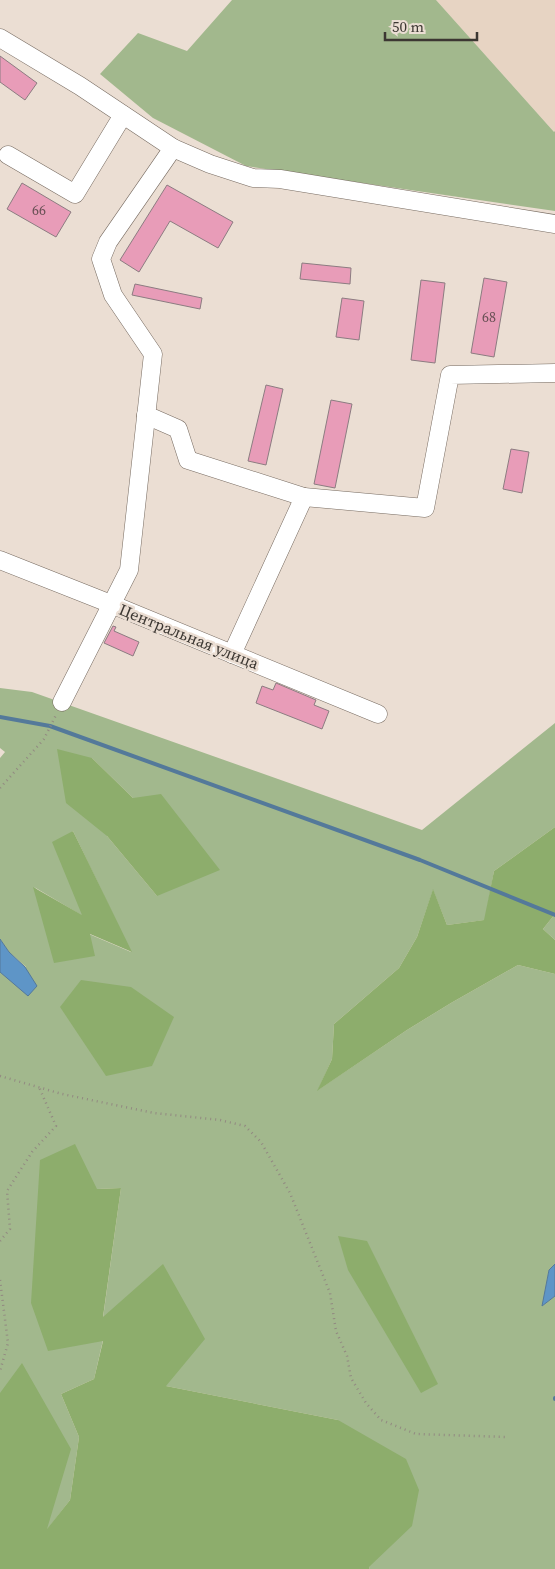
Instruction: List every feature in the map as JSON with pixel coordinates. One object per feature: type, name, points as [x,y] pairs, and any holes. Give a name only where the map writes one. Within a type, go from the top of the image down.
[{"type":"street","points":[[0,38],[80,86],[173,148],[210,164],[252,178],[280,179],[555,224]]},
{"type":"street","points":[[8,155],[75,194],[123,115]]},
{"type":"street","points":[[62,702],[129,570],[153,354],[113,295],[101,259],[108,242],[173,148]]},
{"type":"street","points":[[146,416],[178,429],[188,460],[304,497],[425,508],[450,374],[555,373]]},
{"type":"street","points":[[232,654],[304,497]]},
{"type":"street","name":"Центральная улица","points":[[0,560],[112,604],[378,714]]},
{"type":"path","points":[[0,788],[44,739],[62,702]]},
{"type":"path","points":[[0,1076],[62,1094],[154,1113],[220,1120],[245,1126],[261,1142],[290,1193],[330,1293],[336,1331],[347,1356],[351,1378],[366,1403],[382,1420],[416,1434],[506,1437]]},
{"type":"path","points":[[0,1241],[10,1229],[8,1191],[32,1152],[56,1126],[39,1087]]},
{"type":"path","points":[[0,1280],[8,1343],[0,1371]]},
{"type":"shaded area","points":[[436,0],[555,0],[554,132]]},
{"type":"green space","points":[[232,0],[436,0],[555,131],[555,211],[246,166],[153,118],[100,74],[138,33],[187,51]]},
{"type":"green space","points":[[0,688],[32,692],[422,830],[555,723],[555,827],[494,871],[485,920],[447,925],[433,890],[417,937],[399,968],[334,1024],[332,1059],[318,1090],[407,1030],[518,965],[555,974],[555,1264],[549,1270],[543,1305],[555,1296],[555,1569],[369,1569],[370,1566],[338,1420],[166,1386],[103,1318],[121,1188],[97,1189],[103,1340],[94,1379],[61,1394],[79,1437],[70,1500],[46,1531],[0,1393],[0,972],[12,981],[26,967],[9,952],[0,939],[0,758],[5,752],[0,748]],"holes":[[[92,758],[133,798],[157,896],[107,836]],[[73,831],[131,952],[89,934],[34,887],[83,916]]]},
{"type":"green space","points":[[57,749],[92,758],[133,798],[161,794],[220,870],[157,896],[107,836],[66,803]]},
{"type":"green space","points":[[555,827],[555,914],[543,929],[555,940],[555,974],[518,965],[407,1030],[317,1091],[332,1059],[334,1024],[399,968],[417,937],[433,889],[447,925],[484,920],[494,871]]},
{"type":"green space","points":[[73,831],[132,952],[90,934],[95,956],[54,963],[33,887],[82,915],[52,842]]},
{"type":"green space","points":[[555,914],[555,940],[543,929]]},
{"type":"green space","points":[[81,980],[131,987],[174,1017],[152,1066],[106,1076],[60,1007]]},
{"type":"green space","points":[[75,1144],[97,1189],[121,1188],[103,1317],[163,1264],[205,1339],[166,1386],[338,1420],[406,1459],[419,1490],[412,1526],[369,1569],[0,1569],[0,1393],[22,1363],[71,1449],[47,1529],[70,1500],[79,1437],[61,1394],[94,1379],[103,1341],[48,1351],[31,1303],[40,1160]]},
{"type":"green space","points":[[338,1236],[367,1241],[438,1384],[421,1393],[348,1270]]},
{"type":"water","points":[[0,939],[9,952],[25,967],[37,986],[28,996],[0,972]]},
{"type":"water","points":[[555,1264],[555,1296],[542,1306],[549,1270]]},
{"type":"building","points":[[0,56],[37,83],[25,100],[0,82]]},
{"type":"building","points":[[22,183],[71,212],[56,237],[7,209]]},
{"type":"building","points":[[167,185],[233,222],[218,248],[170,221],[139,272],[120,260]]},
{"type":"building","points":[[302,263],[351,268],[350,284],[300,279]]},
{"type":"building","points":[[484,278],[507,282],[494,357],[471,353]]},
{"type":"building","points":[[421,280],[445,283],[435,363],[411,360]]},
{"type":"building","points":[[135,284],[202,298],[200,309],[132,295]]},
{"type":"building","points":[[342,298],[364,301],[359,340],[336,337]]},
{"type":"building","points":[[266,385],[283,389],[266,465],[248,461]]},
{"type":"building","points":[[331,400],[352,404],[335,488],[314,484]]},
{"type":"building","points":[[511,449],[529,452],[522,493],[503,489]]},
{"type":"building","points":[[113,626],[116,627],[114,631],[139,642],[133,656],[104,643]]},
{"type":"building","points":[[276,683],[316,700],[314,705],[329,711],[322,729],[256,703],[262,686],[273,690]]},
{"type":"waterway","points":[[0,717],[50,726],[420,860],[555,915]]}]
